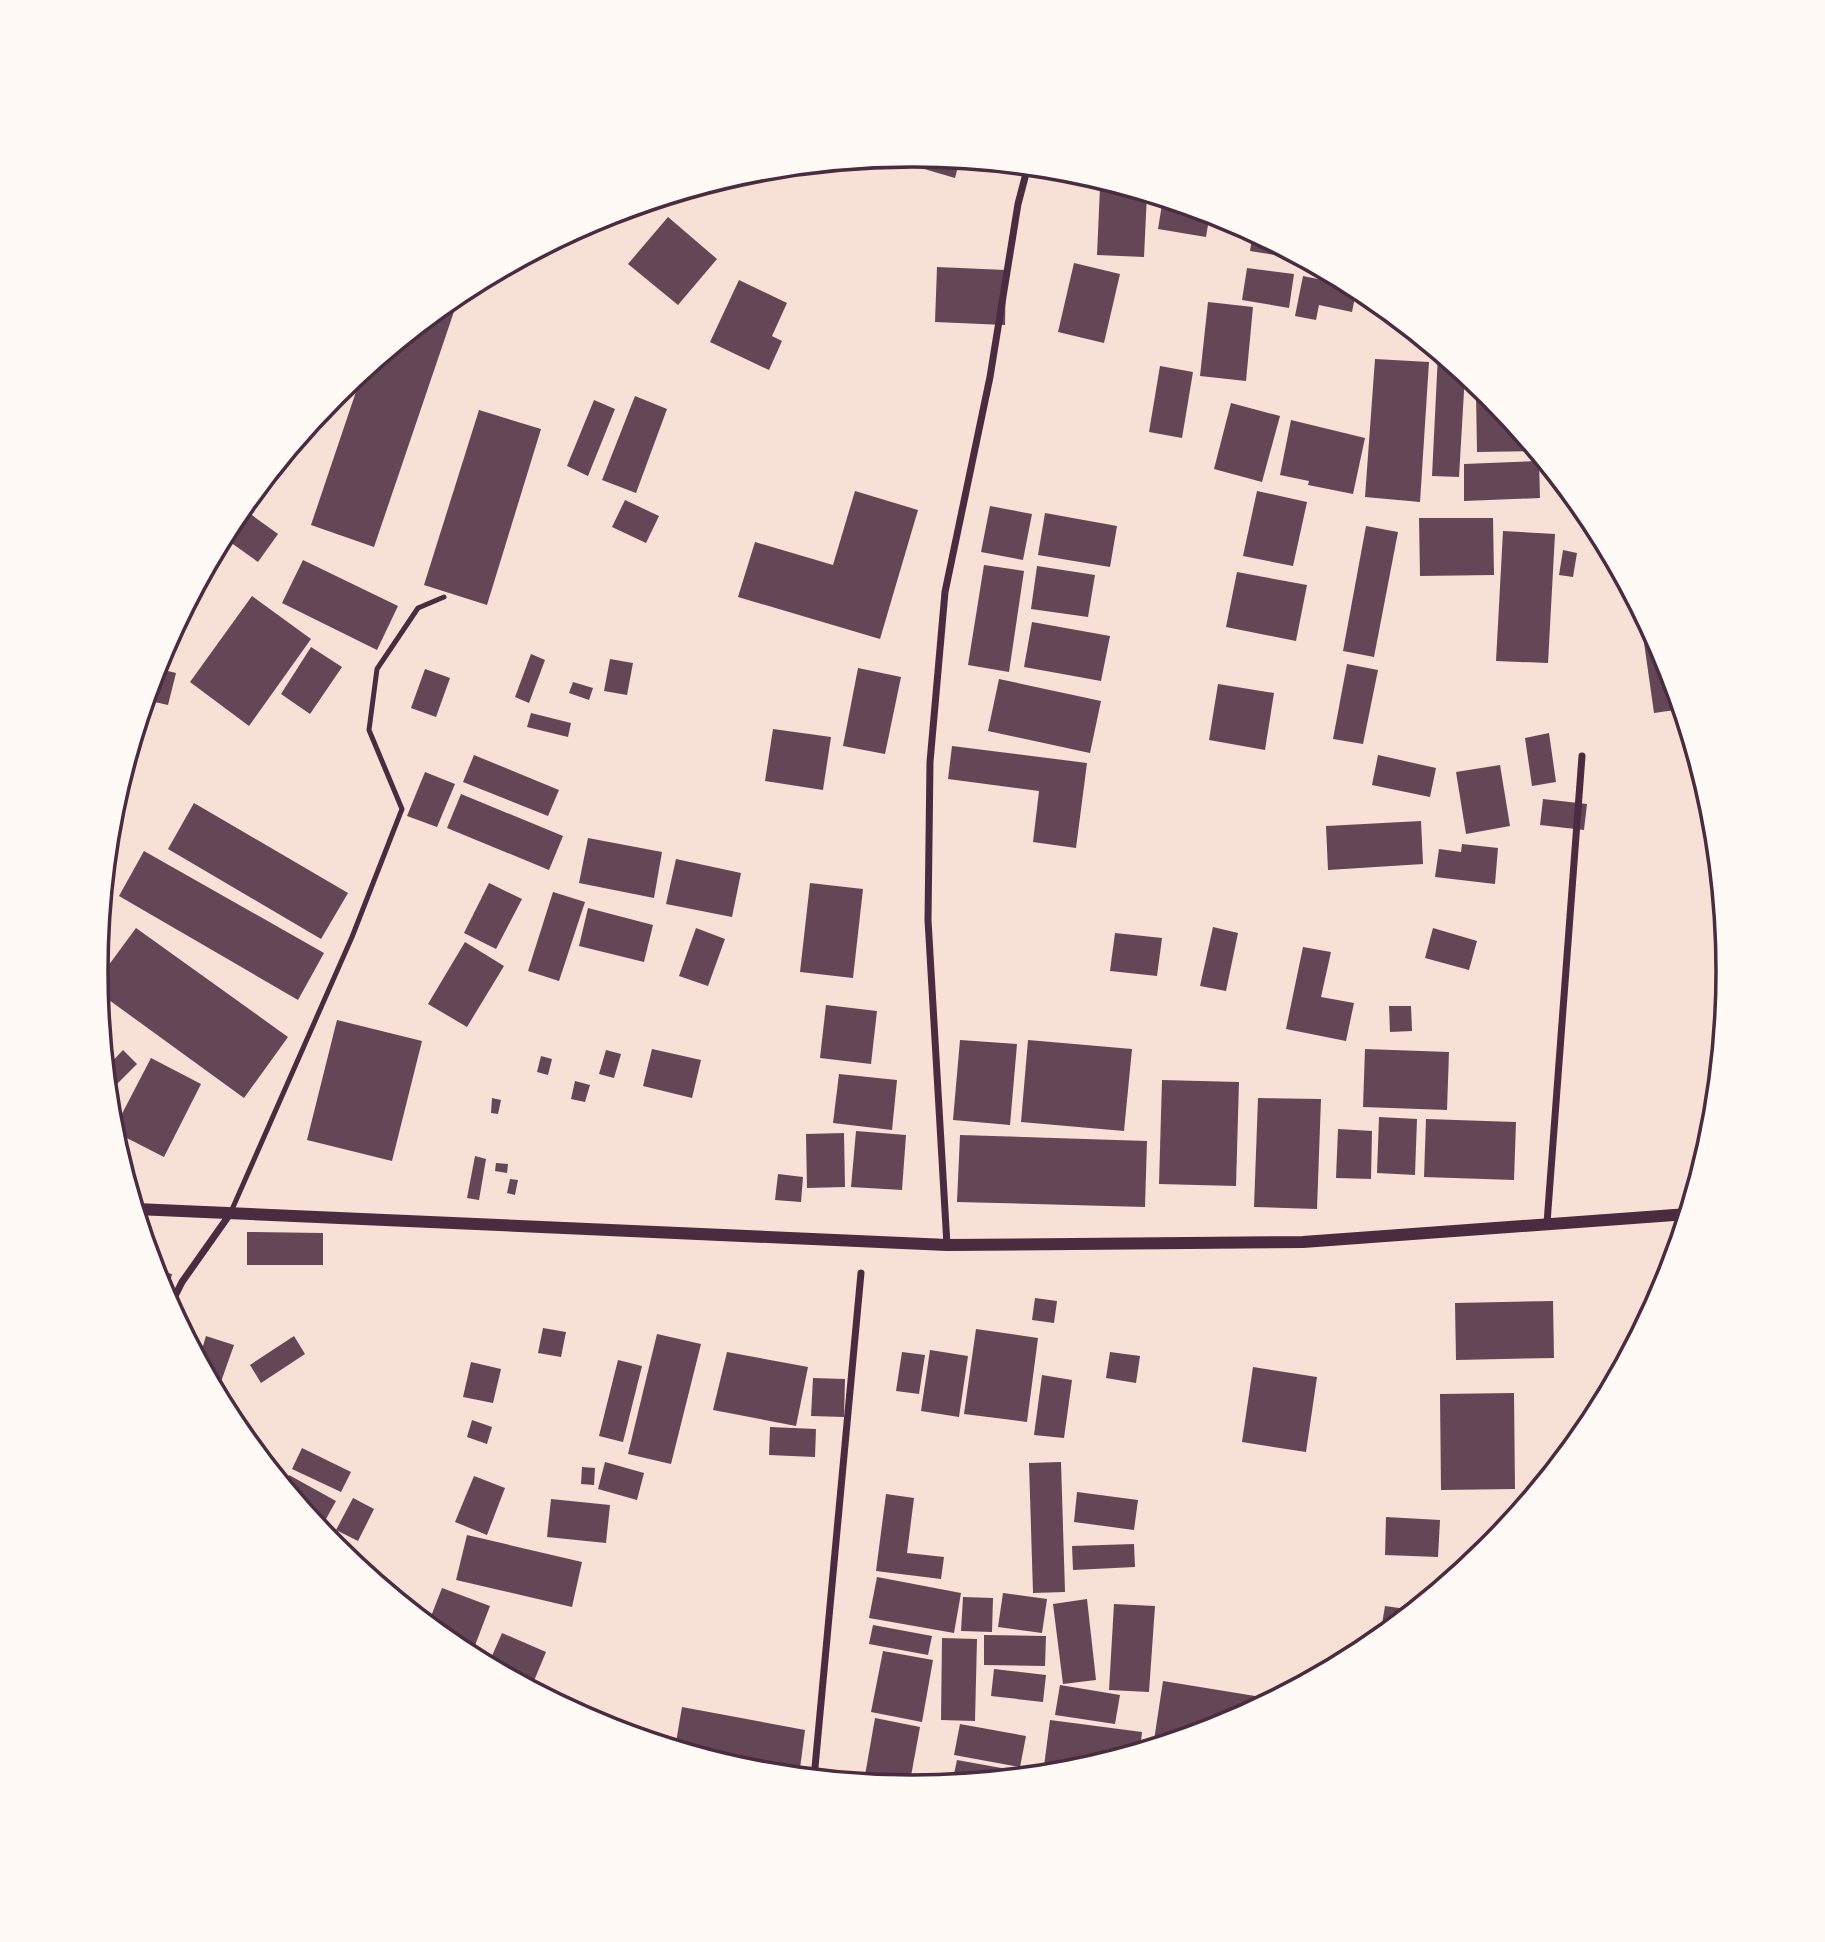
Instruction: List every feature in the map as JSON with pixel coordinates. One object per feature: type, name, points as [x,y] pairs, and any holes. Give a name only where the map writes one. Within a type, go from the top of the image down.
[{"type":"street","points":[[947,1245],[928,920],[930,762],[945,592],[990,377],[1018,204],[1026,175]]},
{"type":"street","points":[[1547,1223],[1582,756]]},
{"type":"street","points":[[145,1209],[947,1245],[1303,1242],[1678,1215]]},
{"type":"street","points":[[176,1293],[230,1214]]},
{"type":"street","points":[[815,1769],[860,1272]]},
{"type":"lane","points":[[230,1214],[352,937],[402,808],[369,730],[377,668],[418,608],[444,597]]},
{"type":"building","points":[[918,167],[957,169],[955,178]]},
{"type":"building","points":[[1100,189],[1147,202],[1144,257],[1097,255]]},
{"type":"building","points":[[1162,207],[1208,224],[1206,237],[1158,229]]},
{"type":"building","points":[[668,217],[717,259],[678,305],[628,264]]},
{"type":"building","points":[[1251,242],[1279,256],[1250,251]]},
{"type":"building","points":[[1074,263],[1120,274],[1104,343],[1058,332]]},
{"type":"building","points":[[937,267],[1006,270],[1005,325],[935,322]]},
{"type":"building","points":[[1247,268],[1294,274],[1289,308],[1242,300]]},
{"type":"building","points":[[1303,276],[1323,280],[1355,299],[1352,312],[1319,305],[1316,320],[1295,316]]},
{"type":"building","points":[[739,280],[787,303],[772,336],[782,341],[769,370],[710,342]]},
{"type":"building","points":[[1208,302],[1253,307],[1246,381],[1200,376]]},
{"type":"building","points":[[454,310],[374,547],[311,525],[356,391],[423,333]]},
{"type":"building","points":[[1375,359],[1429,362],[1420,502],[1365,497]]},
{"type":"building","points":[[1438,363],[1464,387],[1459,477],[1432,476]]},
{"type":"building","points":[[1160,366],[1193,372],[1182,438],[1149,432]]},
{"type":"building","points":[[635,396],[667,409],[636,493],[602,480]]},
{"type":"building","points":[[1476,397],[1525,451],[1477,452]]},
{"type":"building","points":[[594,400],[615,409],[588,476],[567,466]]},
{"type":"building","points":[[1231,403],[1280,416],[1262,482],[1214,469]]},
{"type":"building","points":[[479,410],[541,429],[487,605],[424,585]]},
{"type":"building","points":[[1291,420],[1365,438],[1353,494],[1308,485],[1309,481],[1280,475]]},
{"type":"building","points":[[1533,461],[1539,469],[1540,498],[1464,501],[1464,464]]},
{"type":"building","points":[[855,491],[918,510],[880,639],[738,597],[755,542],[833,565]]},
{"type":"building","points":[[1257,491],[1307,502],[1293,566],[1243,556]]},
{"type":"building","points":[[625,500],[659,516],[646,543],[612,527]]},
{"type":"building","points":[[990,506],[1032,514],[1023,560],[981,552]]},
{"type":"building","points":[[1045,513],[1117,526],[1110,567],[1038,555]]},
{"type":"building","points":[[251,515],[278,534],[258,562],[232,543]]},
{"type":"building","points":[[1419,518],[1493,518],[1494,575],[1420,576]]},
{"type":"building","points":[[1366,526],[1398,532],[1374,657],[1343,651]]},
{"type":"building","points":[[1503,531],[1555,534],[1548,663],[1496,661]]},
{"type":"building","points":[[1563,550],[1577,553],[1573,577],[1559,575]]},
{"type":"building","points":[[303,560],[398,606],[377,650],[282,603]]},
{"type":"building","points":[[984,565],[1024,571],[1009,672],[968,665]]},
{"type":"building","points":[[1037,566],[1095,575],[1088,617],[1031,609]]},
{"type":"building","points":[[1237,572],[1307,585],[1296,641],[1226,627]]},
{"type":"building","points":[[252,596],[311,639],[249,726],[190,682]]},
{"type":"building","points":[[1032,622],[1110,636],[1101,681],[1024,667]]},
{"type":"building","points":[[1643,636],[1673,710],[1654,713]]},
{"type":"building","points":[[311,647],[342,667],[310,714],[281,694]]},
{"type":"building","points":[[531,654],[545,660],[529,703],[515,697]]},
{"type":"building","points":[[610,659],[633,663],[627,695],[604,691]]},
{"type":"building","points":[[1347,664],[1378,670],[1363,744],[1333,739]]},
{"type":"building","points":[[858,668],[901,677],[885,754],[843,746]]},
{"type":"building","points":[[425,669],[450,678],[436,717],[411,708]]},
{"type":"building","points":[[167,671],[176,673],[168,705],[155,702]]},
{"type":"building","points":[[999,679],[1101,701],[1090,753],[988,731]]},
{"type":"building","points":[[573,682],[593,688],[589,700],[569,693]]},
{"type":"building","points":[[1218,684],[1274,693],[1265,750],[1209,740]]},
{"type":"building","points":[[531,713],[571,723],[568,737],[527,727]]},
{"type":"building","points":[[773,729],[831,737],[823,790],[765,781]]},
{"type":"building","points":[[1549,733],[1556,782],[1532,786],[1525,738]]},
{"type":"building","points":[[952,746],[1087,763],[1076,848],[1033,842],[1039,791],[948,779]]},
{"type":"building","points":[[474,755],[559,790],[548,816],[463,782]]},
{"type":"building","points":[[1378,755],[1436,768],[1430,797],[1372,785]]},
{"type":"building","points":[[1500,765],[1510,826],[1466,834],[1456,772]]},
{"type":"building","points":[[425,772],[455,784],[437,827],[407,816]]},
{"type":"building","points":[[461,794],[563,836],[549,870],[447,828]]},
{"type":"building","points":[[1543,799],[1587,804],[1584,830],[1540,825]]},
{"type":"building","points":[[194,803],[348,893],[321,939],[168,849]]},
{"type":"building","points":[[1421,821],[1423,864],[1328,870],[1326,826]]},
{"type":"building","points":[[588,838],[662,852],[654,898],[579,883]]},
{"type":"building","points":[[1462,844],[1498,848],[1495,884],[1435,877],[1439,849],[1461,852]]},
{"type":"building","points":[[144,851],[324,953],[298,1000],[119,896]]},
{"type":"building","points":[[676,859],[741,873],[732,917],[666,904]]},
{"type":"building","points":[[489,883],[522,899],[496,949],[464,933]]},
{"type":"building","points":[[810,883],[863,889],[853,978],[800,972]]},
{"type":"building","points":[[553,892],[585,902],[559,981],[528,971]]},
{"type":"building","points":[[588,908],[653,925],[644,962],[579,946]]},
{"type":"building","points":[[1213,927],[1238,933],[1226,991],[1200,986]]},
{"type":"building","points":[[136,928],[288,1037],[244,1098],[109,1000],[108,966]]},
{"type":"building","points":[[696,928],[725,939],[708,986],[679,976]]},
{"type":"building","points":[[1433,928],[1477,941],[1469,970],[1425,958]]},
{"type":"building","points":[[1115,933],[1162,938],[1157,976],[1110,971]]},
{"type":"building","points":[[465,942],[504,966],[467,1027],[428,1004]]},
{"type":"building","points":[[1303,947],[1331,952],[1321,997],[1354,1003],[1346,1041],[1286,1029]]},
{"type":"building","points":[[826,1005],[877,1011],[871,1064],[820,1058]]},
{"type":"building","points":[[1389,1006],[1411,1006],[1412,1031],[1390,1032]]},
{"type":"building","points":[[337,1020],[422,1041],[392,1161],[307,1140]]},
{"type":"building","points":[[960,1040],[1017,1044],[1010,1125],[953,1120]]},
{"type":"building","points":[[1028,1040],[1132,1049],[1124,1131],[1021,1122]]},
{"type":"building","points":[[652,1049],[701,1060],[692,1098],[643,1086]]},
{"type":"building","points":[[1365,1049],[1449,1052],[1447,1110],[1363,1107]]},
{"type":"building","points":[[123,1050],[137,1064],[117,1084],[115,1076],[113,1060]]},
{"type":"building","points":[[606,1050],[621,1054],[614,1078],[599,1074]]},
{"type":"building","points":[[541,1056],[552,1059],[548,1075],[537,1072]]},
{"type":"building","points":[[151,1058],[201,1084],[164,1157],[126,1138],[122,1114]]},
{"type":"building","points":[[839,1074],[897,1080],[892,1130],[833,1123]]},
{"type":"building","points":[[1162,1080],[1239,1082],[1236,1186],[1159,1184]]},
{"type":"building","points":[[575,1081],[590,1085],[585,1102],[571,1099]]},
{"type":"building","points":[[492,1098],[501,1100],[498,1114],[491,1113]]},
{"type":"building","points":[[1258,1098],[1321,1099],[1317,1209],[1254,1207]]},
{"type":"building","points":[[1379,1117],[1417,1119],[1415,1175],[1377,1173]]},
{"type":"building","points":[[1426,1119],[1516,1122],[1514,1180],[1424,1177]]},
{"type":"building","points":[[1338,1129],[1372,1131],[1371,1179],[1336,1178]]},
{"type":"building","points":[[856,1131],[906,1135],[902,1190],[851,1187]]},
{"type":"building","points":[[844,1133],[845,1187],[807,1188],[806,1134]]},
{"type":"building","points":[[960,1135],[1147,1141],[1145,1207],[957,1202]]},
{"type":"building","points":[[475,1156],[486,1159],[479,1200],[467,1198]]},
{"type":"building","points":[[496,1163],[508,1164],[507,1173],[495,1171]]},
{"type":"building","points":[[778,1174],[803,1177],[801,1202],[775,1200]]},
{"type":"building","points":[[510,1179],[518,1180],[515,1195],[507,1193]]},
{"type":"building","points":[[247,1232],[323,1233],[323,1265],[247,1265]]},
{"type":"building","points":[[1035,1298],[1057,1301],[1054,1323],[1032,1320]]},
{"type":"building","points":[[1553,1301],[1554,1358],[1456,1360],[1455,1303]]},
{"type":"building","points":[[543,1328],[566,1332],[561,1357],[538,1353]]},
{"type":"building","points":[[976,1329],[1038,1338],[1027,1422],[964,1414]]},
{"type":"building","points":[[657,1334],[701,1344],[671,1464],[628,1454]]},
{"type":"building","points":[[206,1336],[234,1345],[221,1381],[216,1373],[202,1348]]},
{"type":"building","points":[[294,1336],[305,1354],[261,1383],[250,1365]]},
{"type":"building","points":[[930,1350],[968,1356],[959,1417],[921,1411]]},
{"type":"building","points":[[727,1352],[808,1367],[796,1426],[713,1410]]},
{"type":"building","points":[[902,1352],[925,1355],[919,1394],[896,1391]]},
{"type":"building","points":[[1110,1352],[1140,1356],[1136,1383],[1106,1378]]},
{"type":"building","points":[[618,1360],[642,1366],[623,1442],[599,1436]]},
{"type":"building","points":[[471,1362],[501,1369],[493,1403],[463,1397]]},
{"type":"building","points":[[1253,1367],[1317,1377],[1306,1452],[1242,1442]]},
{"type":"building","points":[[1042,1375],[1072,1380],[1064,1438],[1034,1435]]},
{"type":"building","points":[[813,1378],[845,1379],[844,1417],[811,1416]]},
{"type":"building","points":[[1514,1393],[1515,1489],[1441,1490],[1440,1394]]},
{"type":"building","points":[[472,1420],[492,1427],[487,1444],[467,1437]]},
{"type":"building","points":[[770,1427],[816,1429],[815,1457],[769,1455]]},
{"type":"building","points":[[302,1448],[351,1472],[341,1492],[292,1469]]},
{"type":"building","points":[[605,1462],[644,1473],[637,1500],[598,1489]]},
{"type":"building","points":[[1061,1462],[1065,1592],[1033,1593],[1029,1463]]},
{"type":"building","points":[[582,1467],[595,1468],[594,1485],[581,1484]]},
{"type":"building","points":[[288,1476],[336,1501],[325,1520],[308,1501]]},
{"type":"building","points":[[474,1476],[505,1488],[487,1535],[455,1522]]},
{"type":"building","points":[[1077,1492],[1138,1500],[1134,1530],[1074,1522]]},
{"type":"building","points":[[886,1494],[914,1498],[907,1553],[944,1557],[941,1579],[876,1571]]},
{"type":"building","points":[[353,1498],[374,1509],[358,1541],[336,1530]]},
{"type":"building","points":[[551,1499],[610,1505],[606,1543],[547,1537]]},
{"type":"building","points":[[1386,1517],[1440,1520],[1438,1557],[1385,1555]]},
{"type":"building","points":[[467,1535],[582,1562],[572,1607],[456,1580]]},
{"type":"building","points":[[1134,1544],[1135,1567],[1073,1570],[1072,1546]]},
{"type":"building","points":[[877,1577],[961,1593],[954,1633],[869,1618]]},
{"type":"building","points":[[442,1588],[490,1606],[475,1646],[431,1615]]},
{"type":"building","points":[[1003,1593],[1047,1599],[1042,1633],[998,1627]]},
{"type":"building","points":[[963,1597],[993,1598],[992,1632],[961,1631]]},
{"type":"building","points":[[1087,1599],[1096,1680],[1063,1684],[1053,1604]]},
{"type":"building","points":[[1114,1604],[1155,1606],[1149,1692],[1109,1690]]},
{"type":"building","points":[[1385,1606],[1403,1608],[1402,1609],[1382,1623]]},
{"type":"building","points":[[873,1625],[932,1636],[928,1655],[869,1644]]},
{"type":"building","points":[[502,1633],[546,1652],[534,1680],[492,1656]]},
{"type":"building","points":[[984,1635],[1046,1636],[1045,1666],[984,1665]]},
{"type":"building","points":[[942,1638],[977,1639],[975,1721],[941,1720]]},
{"type":"building","points":[[883,1651],[933,1660],[922,1722],[871,1712]]},
{"type":"building","points":[[994,1669],[1046,1675],[1043,1702],[991,1696]]},
{"type":"building","points":[[1163,1681],[1258,1697],[1220,1714],[1154,1737]]},
{"type":"building","points":[[1060,1685],[1120,1695],[1115,1724],[1055,1715]]},
{"type":"building","points":[[682,1707],[805,1730],[800,1767],[756,1760],[677,1739]]},
{"type":"building","points":[[875,1718],[920,1727],[911,1775],[865,1773]]},
{"type":"building","points":[[1050,1720],[1142,1732],[1141,1742],[1044,1764]]},
{"type":"building","points":[[960,1724],[1026,1736],[1020,1767],[954,1755]]},
{"type":"building","points":[[957,1760],[1007,1769],[965,1773],[954,1773]]}]
